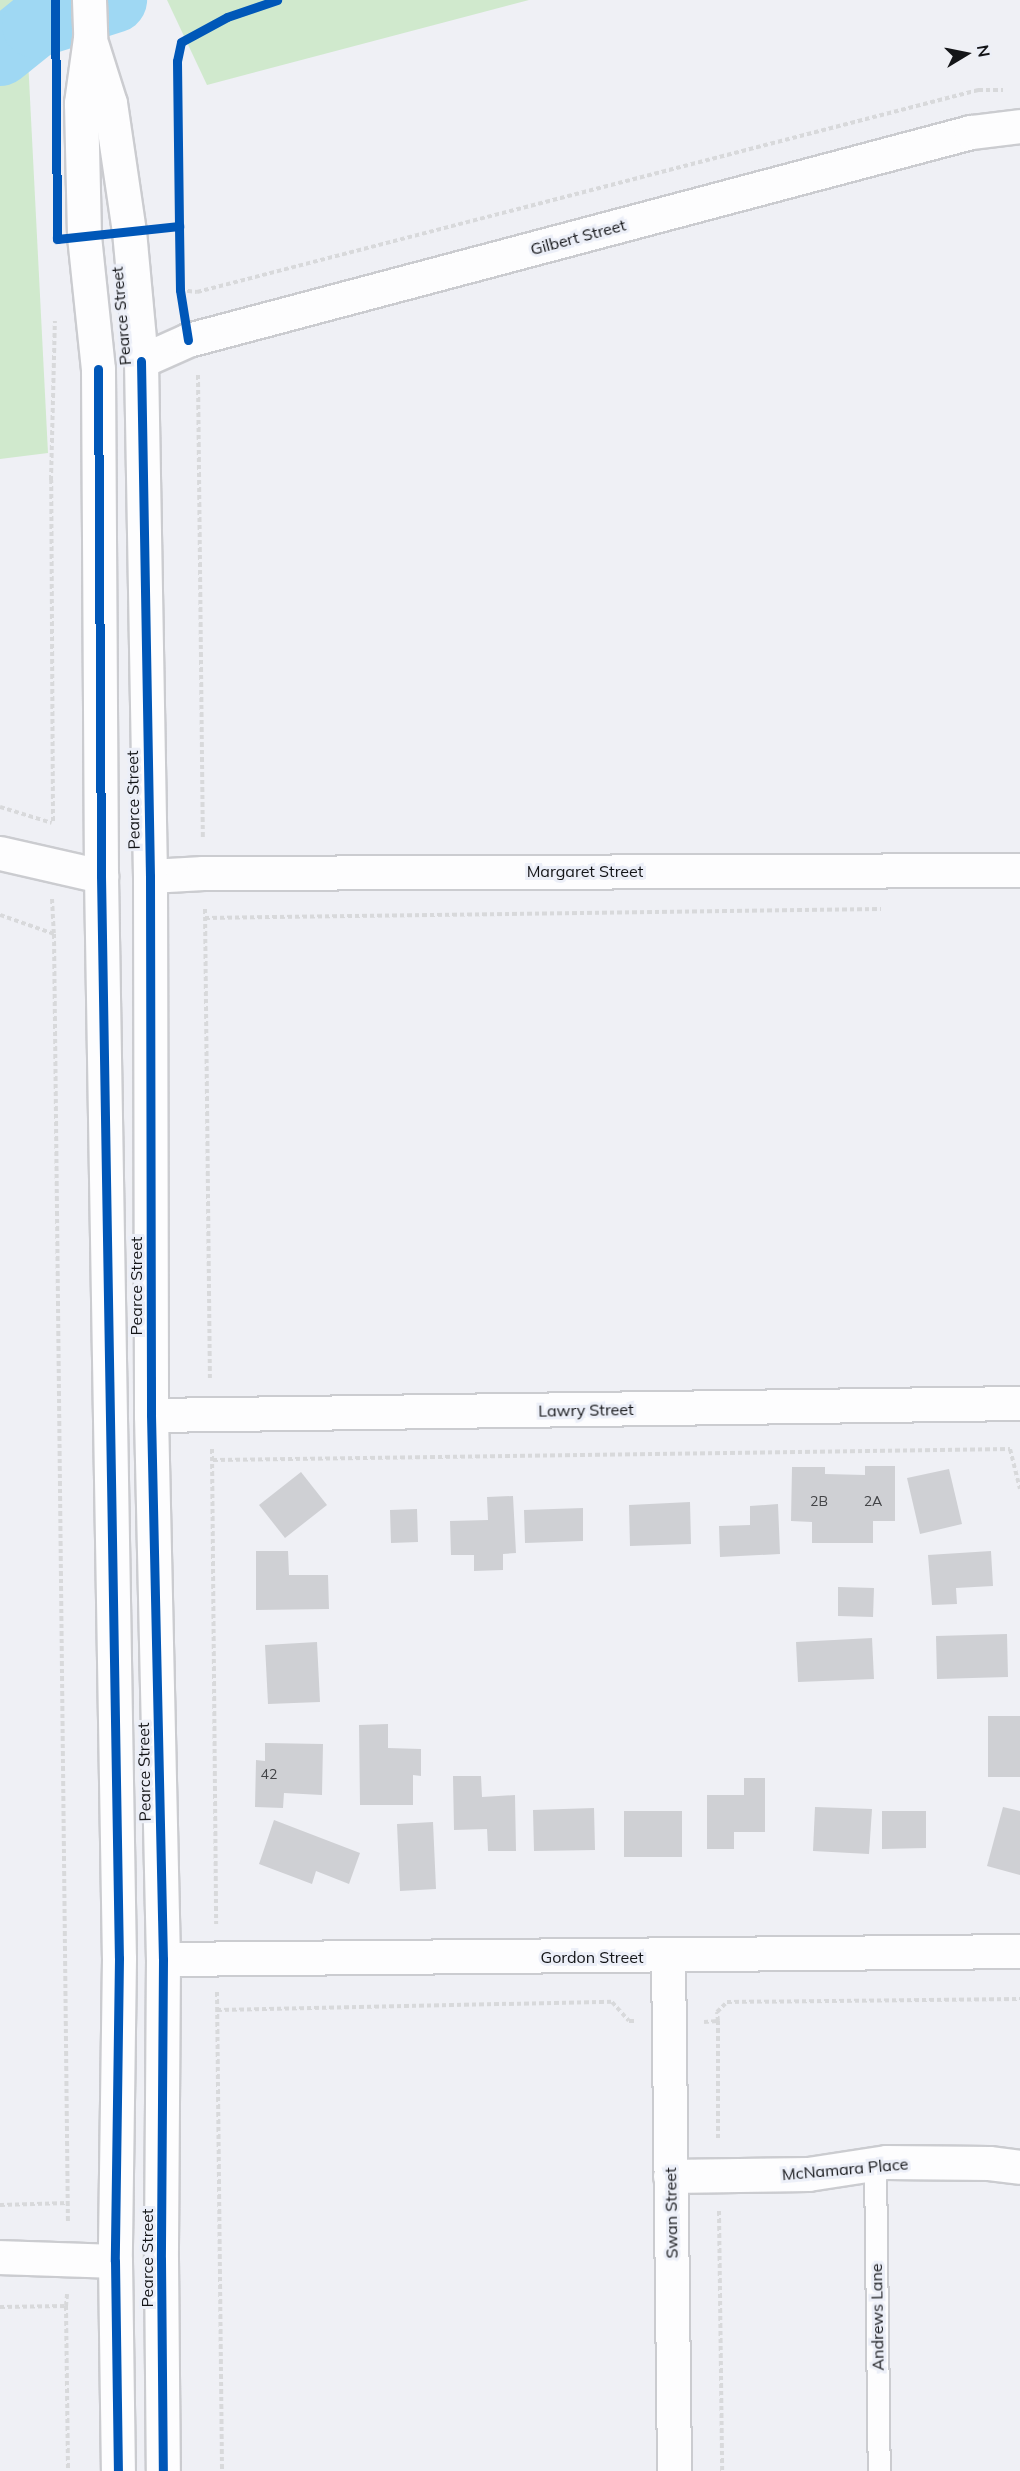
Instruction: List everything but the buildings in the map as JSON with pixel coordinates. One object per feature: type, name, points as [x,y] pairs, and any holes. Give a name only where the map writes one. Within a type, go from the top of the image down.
[{"type":"main road","name":"Pearce Street","points":[[89,0],[90,38],[81,103],[83,225],[98,369],[101,876],[119,1958],[115,2261],[118,2471]]},
{"type":"main road","name":"Pearce Street","points":[[90,38],[110,103],[129,231],[141,361],[150,876],[151,1415],[164,1959],[161,2259],[163,2471]]},
{"type":"main road","name":"Gilbert Street","points":[[98,369],[141,361],[188,340],[971,132],[1020,126]]},
{"type":"main road","name":"Margaret Street","points":[[0,854],[101,876],[203,873],[1020,870]]},
{"type":"main road","name":"Lawry Street","points":[[151,1415],[1020,1403]]},
{"type":"main road","name":"Gordon Street","points":[[119,1958],[668,1956],[1020,1951]]},
{"type":"main road","name":"Swan Street","points":[[668,1956],[674,2471]]},
{"type":"main road","name":"McNamara Place","points":[[670,2176],[808,2175],[875,2163],[989,2163],[1020,2166]]},
{"type":"main road","points":[[0,2257],[115,2261],[161,2259]]},
{"type":"lane","name":"Andrews Lane","points":[[875,2163],[879,2471]]},
{"type":"path","points":[[180,285],[197,292],[978,90],[1010,90]]},
{"type":"path","points":[[180,285],[188,340]]},
{"type":"path","points":[[52,821],[51,480],[55,320]]},
{"type":"path","points":[[205,918],[884,909]]},
{"type":"path","points":[[0,915],[54,934],[68,2203],[0,2205]]},
{"type":"path","points":[[213,1460],[1010,1449],[1020,1488]]},
{"type":"path","points":[[722,2471],[717,2012],[727,2002],[1020,1999]]},
{"type":"path","points":[[218,2010],[612,2002],[629,2021],[667,2023],[718,2021]]},
{"type":"path","points":[[0,2307],[66,2306],[68,2471]]},
{"type":"green space","points":[[0,0],[25,0],[48,453],[0,459]]},
{"type":"green space","points":[[167,0],[529,0],[207,85]]},
{"type":"waterway","points":[[0,53],[35,25],[114,0]]},
{"type":"cycle path","points":[[55,0],[57,239],[179,226]]},
{"type":"cycle path","points":[[188,340],[180,290],[177,61],[181,42],[227,17],[277,0]]},
{"type":"cycle path","points":[[141,361],[150,876],[151,1415],[163,1959],[161,2259],[163,2471]]},
{"type":"cycle path","points":[[98,369],[101,876],[119,1958],[115,2261],[118,2471]]}]
